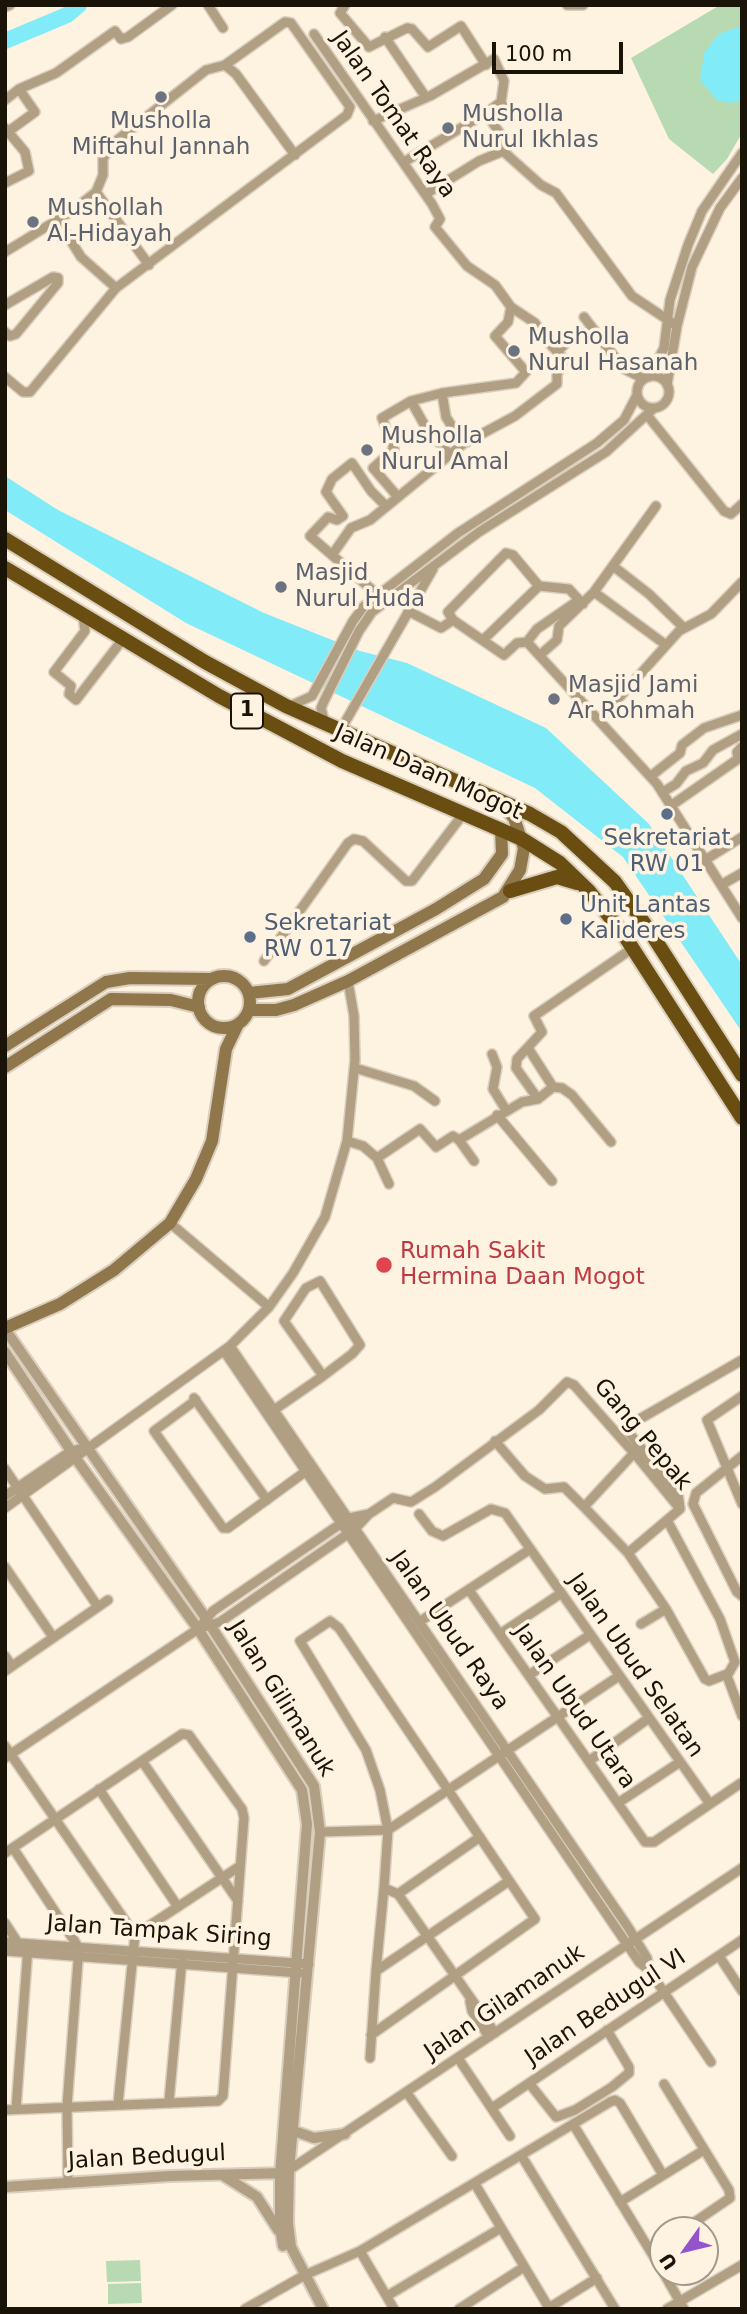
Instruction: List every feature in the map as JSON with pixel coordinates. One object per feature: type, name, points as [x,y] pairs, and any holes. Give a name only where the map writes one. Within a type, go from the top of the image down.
[{"type":"highway","name":"Jalan Daan Mogot","points":[[5,539],[151,629],[286,706],[340,732],[498,799],[561,832],[601,867],[649,930],[742,1076]]},
{"type":"highway","name":"Jalan Daan Mogot","points":[[7,572],[219,696],[342,761],[501,829],[560,863],[584,886],[633,948],[742,1118]]},
{"type":"highway","points":[[118,636],[124,626],[123,612]]},
{"type":"highway","points":[[137,648],[137,635],[151,629]]},
{"type":"highway","points":[[510,891],[557,877],[584,886]]},
{"type":"highway","points":[[702,1057],[722,1044]]},
{"type":"highway","points":[[712,1072],[731,1059]]},
{"type":"main road","points":[[249,1010],[276,1010],[294,1005],[348,981],[497,902],[510,891],[523,859],[522,839],[514,818],[498,799]]},
{"type":"main road","points":[[249,993],[288,989],[436,909],[493,871],[502,855],[501,829]]},
{"type":"main road","points":[[436,909],[449,915],[448,929]]},
{"type":"main road","points":[[5,1046],[106,982],[130,978],[211,979],[229,976],[238,979],[249,993],[249,1010],[237,1024],[226,1049],[212,1141],[196,1179],[170,1223],[114,1270],[60,1304],[5,1329]]},
{"type":"main road","points":[[211,979],[201,992],[199,1007],[206,1020],[219,1027],[237,1024]]},
{"type":"main road","points":[[5,1066],[111,999],[171,1000],[199,1007]]},
{"type":"main road","points":[[219,1027],[226,1049]]},
{"type":"street","points":[[5,8],[10,5]]},
{"type":"street","points":[[5,100],[19,89],[56,73],[115,31],[121,39],[128,37],[172,5]]},
{"type":"street","points":[[208,5],[223,28]]},
{"type":"street","points":[[345,5],[340,13],[368,46],[410,28],[428,47],[449,32],[463,27],[486,65]]},
{"type":"street","points":[[567,5],[583,5]]},
{"type":"street","points":[[5,251],[58,220],[96,191],[103,175],[103,158],[109,147],[206,70],[225,65],[285,22],[291,23],[350,107],[347,115],[116,288],[30,391],[23,392],[5,377]]},
{"type":"street","name":"Jalan Tomat Raya","points":[[314,34],[426,194],[439,216],[434,226],[438,232],[467,266],[495,285],[511,307],[535,323],[557,352]]},
{"type":"street","points":[[385,37],[425,96]]},
{"type":"street","points":[[373,121],[494,59],[502,75],[501,102],[507,113],[493,123]]},
{"type":"street","points":[[225,65],[236,74],[295,155]]},
{"type":"street","points":[[5,183],[29,171],[25,152],[7,130],[35,112],[19,89]]},
{"type":"street","points":[[404,162],[501,102]]},
{"type":"street","points":[[485,113],[505,145],[504,152]]},
{"type":"street","points":[[426,194],[479,161],[504,152]]},
{"type":"street","points":[[504,152],[556,194],[632,296],[667,322],[677,326]]},
{"type":"street","points":[[325,724],[321,708],[355,628],[359,612],[458,533],[597,443],[624,420],[637,395],[638,386],[664,348],[677,272],[702,211],[742,153]]},
{"type":"street","points":[[286,706],[296,705],[312,696],[355,628],[372,612],[479,532],[597,458],[651,411],[666,402],[677,326],[692,267],[707,232],[728,195],[742,178]]},
{"type":"street","points":[[96,191],[149,265]]},
{"type":"street","points":[[58,220],[81,257],[116,288]]},
{"type":"street","points":[[5,304],[53,277],[58,278],[58,283],[16,334],[10,336],[5,332]]},
{"type":"street","points":[[398,496],[373,468],[394,449],[382,418],[411,401],[442,393],[516,383],[524,377],[525,370],[495,336],[508,321],[511,307]]},
{"type":"street","points":[[584,317],[624,369],[646,378],[659,377],[667,385]]},
{"type":"street","points":[[332,555],[351,528],[370,520],[463,444],[509,420],[558,384],[557,374],[565,361],[557,352],[567,342]]},
{"type":"street","points":[[442,393],[446,417],[463,444]]},
{"type":"street","points":[[637,395],[724,511],[731,514],[742,504]]},
{"type":"street","points":[[411,401],[425,426],[451,456]]},
{"type":"street","points":[[378,595],[310,537],[328,517],[337,520],[343,516],[326,492],[332,479],[352,464],[371,491],[386,505]]},
{"type":"street","points":[[539,586],[513,555],[506,553],[448,612],[453,620],[504,655],[517,643],[527,642],[537,629],[594,592],[656,506]]},
{"type":"street","points":[[340,732],[437,563]]},
{"type":"street","points":[[613,566],[649,594],[683,627]]},
{"type":"street","points":[[599,720],[683,627],[711,614],[742,582]]},
{"type":"street","points":[[483,640],[539,586],[569,589],[581,602]]},
{"type":"street","points":[[594,592],[666,645]]},
{"type":"street","points":[[540,654],[557,640],[559,626],[581,602]]},
{"type":"street","points":[[408,611],[441,628],[453,620]]},
{"type":"street","points":[[83,616],[85,632],[54,672],[71,686],[69,694],[76,700],[118,636]]},
{"type":"street","points":[[527,642],[651,776],[721,886],[739,907],[742,918]]},
{"type":"street","points":[[651,776],[680,753],[682,745],[704,727],[742,715]]},
{"type":"street","points":[[663,792],[676,784],[685,771],[703,763],[713,750],[742,734]]},
{"type":"street","points":[[671,805],[738,759],[737,752],[742,747]]},
{"type":"street","points":[[264,961],[348,843],[354,839],[363,841],[406,881],[412,881],[464,813]]},
{"type":"street","points":[[705,860],[742,837]]},
{"type":"street","points":[[721,886],[742,873]]},
{"type":"street","points":[[538,1099],[516,1068],[517,1059],[542,1032],[534,1016],[633,948]]},
{"type":"street","points":[[5,1508],[21,1492],[227,1349],[270,1307],[310,1246],[325,1217],[347,1141],[355,1068],[354,1016],[348,981]]},
{"type":"street","points":[[528,1048],[553,1087]]},
{"type":"street","points":[[492,1054],[497,1067],[493,1089],[506,1111]]},
{"type":"street","points":[[355,1068],[414,1086],[435,1101]]},
{"type":"street","points":[[458,1140],[522,1102],[538,1099],[553,1087],[562,1088],[572,1096],[611,1142]]},
{"type":"street","points":[[497,1115],[552,1181]]},
{"type":"street","points":[[377,1158],[420,1129],[436,1147],[453,1136],[474,1161]]},
{"type":"street","points":[[347,1141],[363,1146],[377,1158],[389,1184]]},
{"type":"street","points":[[170,1223],[270,1307]]},
{"type":"street","points":[[274,1410],[323,1376],[360,1345],[320,1281],[306,1288],[284,1321],[323,1376]]},
{"type":"street","name":"Jalan Gilimanuk","points":[[5,1329],[87,1447],[217,1624],[314,1786],[320,1832],[294,2132],[285,2173],[291,2254]]},
{"type":"street","name":"Jalan Ubud Raya","points":[[227,1349],[274,1410],[309,1469]]},
{"type":"street","name":"Jalan Ubud Raya","points":[[227,1349],[505,1753]]},
{"type":"street","name":"Jalan Gilimanuk","points":[[5,1352],[74,1455],[198,1629],[302,1790],[307,1824],[281,2236],[303,2276]]},
{"type":"street","points":[[628,1553],[680,1509],[678,1494],[630,1434],[631,1424],[742,1360]]},
{"type":"street","name":"Gang Pepak","points":[[369,1514],[393,1498],[411,1502],[443,1481],[539,1410],[567,1382],[574,1385],[680,1509]]},
{"type":"street","points":[[742,1396],[707,1420],[725,1469],[742,1504]]},
{"type":"street","points":[[267,1500],[195,1399],[154,1431],[223,1528],[229,1528],[267,1500],[309,1469]]},
{"type":"street","points":[[495,1441],[525,1476],[545,1489],[564,1487],[628,1553],[666,1609],[705,1679],[709,1681],[727,1674],[735,1662],[720,1619],[667,1520]]},
{"type":"street","points":[[584,1507],[634,1453]]},
{"type":"street","points":[[742,1456],[696,1493],[693,1504],[731,1581],[742,1596]]},
{"type":"street","points":[[5,1469],[98,1607]]},
{"type":"street","points":[[5,1496],[21,1492]]},
{"type":"street","name":"Jalan Ubud Selatan","points":[[419,1514],[432,1531],[443,1536],[491,1509],[499,1509],[505,1513],[710,1804]]},
{"type":"street","points":[[198,1629],[210,1614],[345,1521],[369,1514]]},
{"type":"street","points":[[118,2104],[135,1936],[7,1753],[198,1629],[217,1624],[352,1531],[369,1514]]},
{"type":"street","name":"Jalan Ubud Raya","points":[[360,1543],[419,1622],[631,1941],[639,1962],[649,1970],[711,2062]]},
{"type":"street","points":[[419,1622],[530,1550]]},
{"type":"street","points":[[5,1567],[53,1637]]},
{"type":"street","name":"Jalan Ubud Utara","points":[[469,1590],[618,1803],[650,1844],[710,1804]]},
{"type":"street","points":[[500,1634],[560,1594]]},
{"type":"street","points":[[5,1656],[9,1668],[108,1600]]},
{"type":"street","points":[[641,1624],[666,1609]]},
{"type":"street","points":[[370,2058],[371,2035],[376,1971],[388,1830],[380,1790],[366,1750],[300,1641],[330,1621],[335,1622],[481,1837],[534,1921],[371,2035]]},
{"type":"street","points":[[529,1675],[590,1635]]},
{"type":"street","points":[[727,1674],[742,1716]]},
{"type":"street","points":[[320,1832],[388,1830],[619,1676]]},
{"type":"street","points":[[589,1761],[649,1718]]},
{"type":"street","points":[[5,2110],[67,2106],[220,2099],[235,1962],[242,1809],[189,1735],[182,1734],[9,1851],[78,1952],[67,2106],[68,2182]]},
{"type":"street","points":[[142,1761],[238,1901]]},
{"type":"street","points":[[618,1803],[680,1762]]},
{"type":"street","points":[[710,1804],[741,1783]]},
{"type":"street","points":[[99,1789],[178,1907]]},
{"type":"street","points":[[398,1894],[481,1837]]},
{"type":"street","points":[[135,1936],[240,1866]]},
{"type":"street","name":"Jalan Gilamanuk","points":[[285,2173],[742,1868]]},
{"type":"street","points":[[376,1971],[509,1881]]},
{"type":"street","points":[[384,1888],[398,1894],[470,2001],[472,2011],[492,2035]]},
{"type":"street","points":[[5,1923],[25,1946],[16,2109]]},
{"type":"street","name":"Jalan Bedugul VI","points":[[492,2108],[742,1940]]},
{"type":"street","name":"Jalan Tampak Siring","points":[[5,1942],[78,1952],[309,1968]]},
{"type":"street","name":"Jalan Tampak Siring","points":[[5,1951],[25,1946]]},
{"type":"street","points":[[719,1956],[742,1991]]},
{"type":"street","points":[[170,2101],[182,1959]]},
{"type":"street","points":[[529,2083],[556,2117],[575,2110],[612,2087],[629,2073],[629,2067],[607,2030]]},
{"type":"street","points":[[458,2058],[510,2136]]},
{"type":"street","points":[[664,2084],[729,2190],[730,2198],[703,2216]]},
{"type":"street","points":[[407,2093],[452,2156]]},
{"type":"street","points":[[245,2309],[303,2276],[360,2251],[615,2100],[663,2175]]},
{"type":"street","points":[[573,2124],[649,2248]]},
{"type":"street","points":[[294,2132],[314,2138],[345,2134]]},
{"type":"street","points":[[621,2202],[704,2150]]},
{"type":"street","points":[[521,2155],[615,2309]]},
{"type":"street","name":"Jalan Bedugul","points":[[5,2187],[220,2174],[285,2173]]},
{"type":"street","points":[[220,2174],[257,2197],[281,2236]]},
{"type":"street","points":[[475,2184],[548,2308],[597,2278]]},
{"type":"street","points":[[387,2296],[501,2228]]},
{"type":"street","points":[[360,2251],[394,2309]]},
{"type":"street","points":[[667,2309],[682,2305],[742,2265]]},
{"type":"street","points":[[459,2309],[524,2267]]},
{"type":"street","points":[[303,2276],[317,2309]]},
{"type":"street","points":[[303,2276],[323,2309]]},
{"type":"street","points":[[671,2286],[682,2305]]},
{"type":"green space","points":[[720,5],[742,5],[742,133],[727,159],[713,174],[669,139],[631,58]]},
{"type":"green space","points":[[140,2260],[141,2281],[107,2282],[106,2261]]},
{"type":"green space","points":[[141,2283],[142,2303],[108,2304],[108,2284]]},
{"type":"water","points":[[742,26],[742,100],[730,103],[717,100],[700,80],[704,53],[719,34]]},
{"type":"water","points":[[5,476],[58,510],[264,613],[360,651],[407,663],[546,728],[649,824],[742,965],[742,1032],[623,857],[535,788],[186,623],[5,510]]},
{"type":"waterway","points":[[5,41],[67,15],[79,5]]},
{"type":"place","name":"Musholla Miftahul Jannah","points":[[161,97]]},
{"type":"place","name":"Musholla Nurul Ikhlas","points":[[448,128]]},
{"type":"place","name":"Mushollah Al-Hidayah","points":[[33,222]]},
{"type":"place","name":"Musholla Nurul Hasanah","points":[[514,351]]},
{"type":"place","name":"Musholla Nurul Amal","points":[[367,450]]},
{"type":"place","name":"Masjid Nurul Huda","points":[[281,587]]},
{"type":"place","name":"Masjid Jami Ar Rohmah","points":[[554,699]]},
{"type":"place","name":"Sekretariat RW 01","points":[[667,814]]},
{"type":"place","name":"Unit Lantas Kalideres","points":[[566,919]]},
{"type":"place","name":"Sekretariat RW 017","points":[[250,937]]},
{"type":"place","name":"Rumah Sakit Hermina Daan Mogot","points":[[384,1265]]}]
